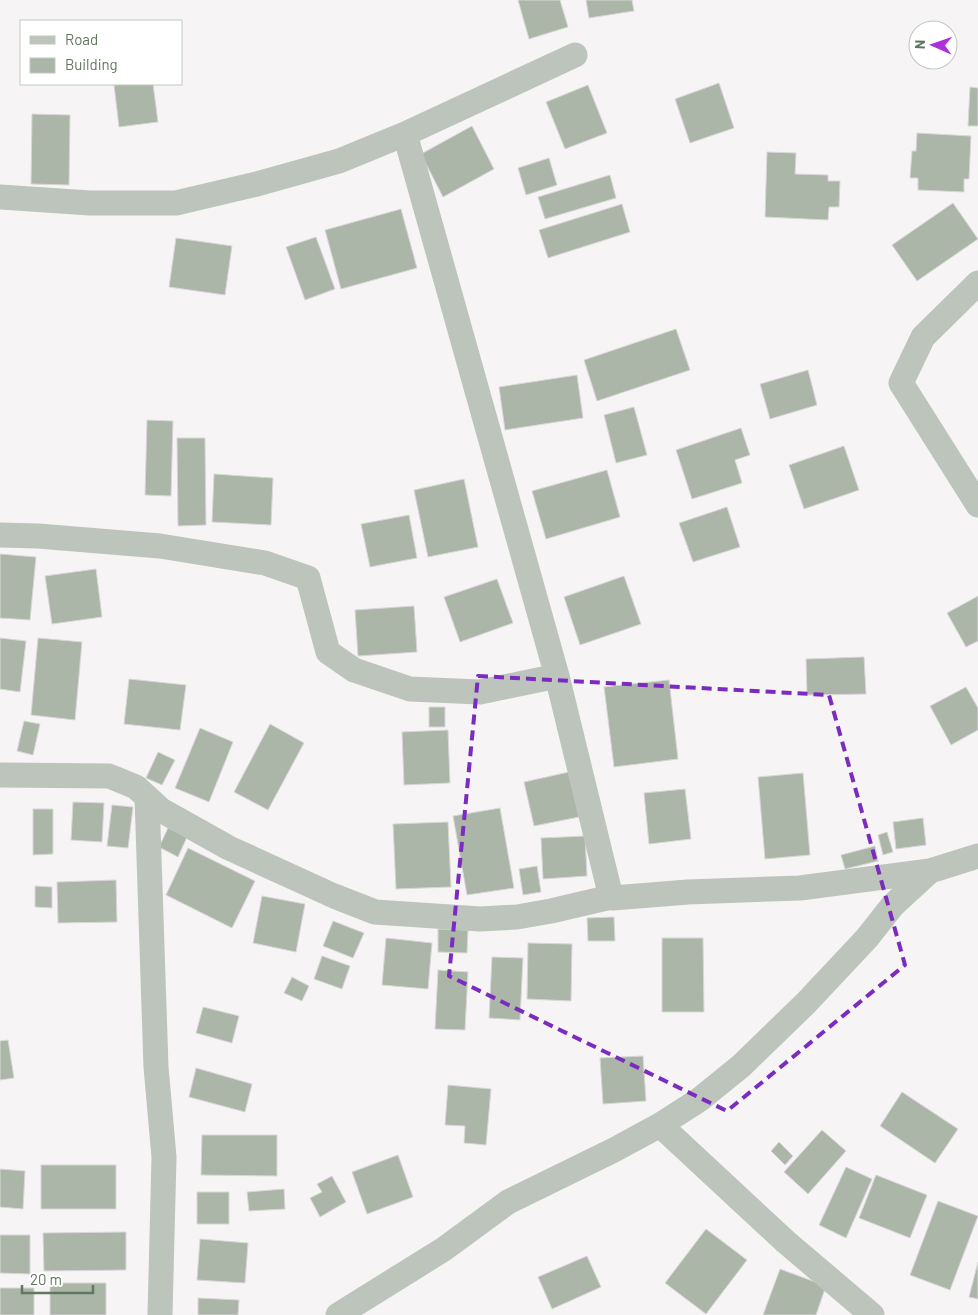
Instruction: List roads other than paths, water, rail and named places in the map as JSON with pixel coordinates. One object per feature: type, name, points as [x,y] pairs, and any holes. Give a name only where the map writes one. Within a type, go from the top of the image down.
[{"type":"street","points":[[0,197],[90,203],[176,203],[257,184],[339,161],[405,134],[575,55]]},
{"type":"street","points":[[405,134],[557,676],[611,897]]},
{"type":"street","points":[[978,283],[923,337],[902,383],[978,505]]},
{"type":"street","points":[[0,535],[38,536],[160,546],[265,563],[308,578],[328,652],[354,670],[410,689],[480,692],[557,676]]},
{"type":"street","points":[[0,775],[109,776],[136,787],[161,810],[229,848],[334,896],[375,912],[480,919],[517,917],[611,897],[800,888],[930,871],[978,856]]},
{"type":"street","points":[[147,798],[156,1066],[164,1157],[160,1315]]},
{"type":"street","points":[[338,1315],[444,1249],[508,1202],[614,1150],[698,1100],[741,1066],[806,1003],[867,938],[893,905],[930,871]]},
{"type":"street","points":[[660,1124],[786,1242],[872,1315]]}]
